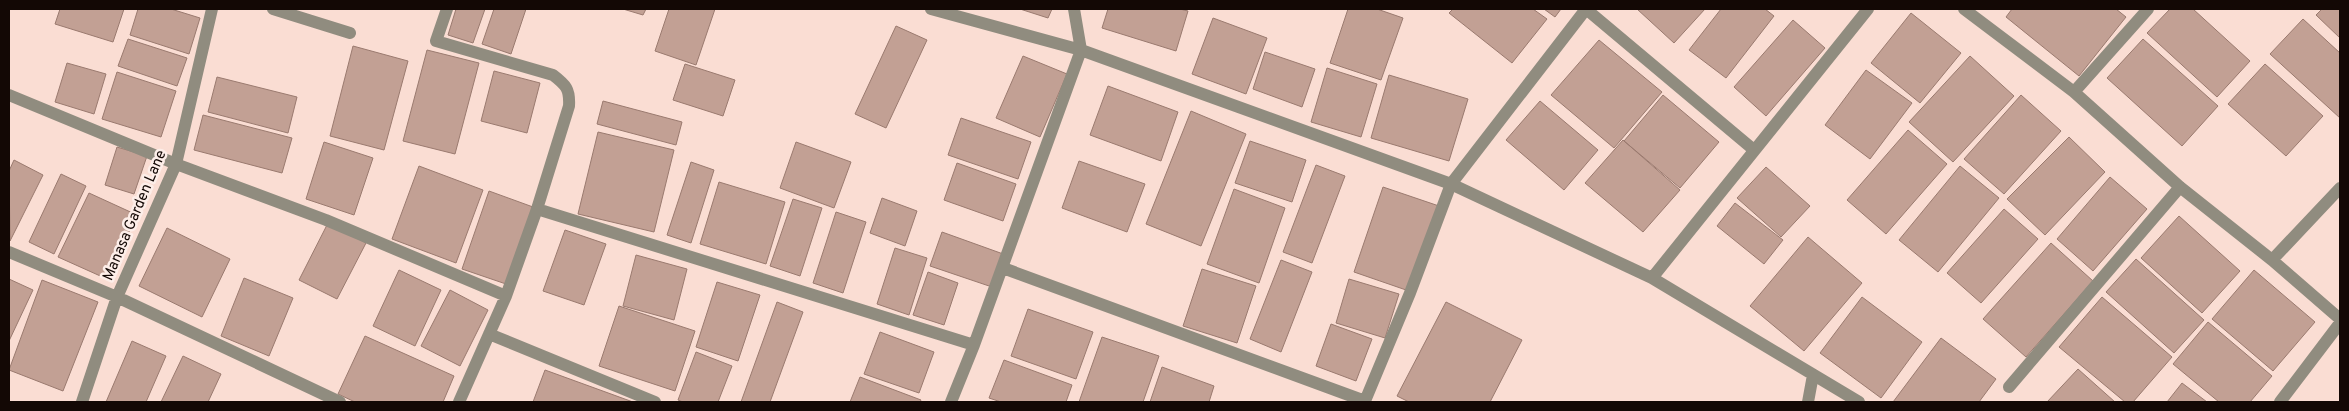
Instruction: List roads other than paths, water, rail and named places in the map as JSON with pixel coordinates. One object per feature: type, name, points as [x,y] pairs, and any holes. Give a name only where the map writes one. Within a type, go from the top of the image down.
[{"type":"street","name":"Manasa Garden Lane","points":[[82,402],[116,298],[176,164],[212,9]]},
{"type":"street","points":[[273,9],[350,33]]},
{"type":"street","points":[[447,9],[436,41],[553,75],[567,86],[569,106],[537,209],[506,296],[459,402]]},
{"type":"street","points":[[931,9],[1081,50],[1451,184],[1652,278],[1859,402]]},
{"type":"street","points":[[951,402],[974,345],[1081,50],[1074,9]]},
{"type":"street","points":[[1002,268],[1365,401],[1410,293],[1451,184],[1586,9],[1754,150]]},
{"type":"street","points":[[1652,278],[1868,9]]},
{"type":"street","points":[[1964,9],[2074,92],[2180,187],[2272,260],[2340,319]]},
{"type":"street","points":[[2074,92],[2148,9]]},
{"type":"street","points":[[9,95],[176,164],[326,220],[506,296]]},
{"type":"street","points":[[2009,387],[2180,187]]},
{"type":"street","points":[[2272,260],[2340,188]]},
{"type":"street","points":[[537,209],[974,345]]},
{"type":"street","points":[[9,252],[116,298],[340,402]]},
{"type":"street","points":[[2280,402],[2340,323]]},
{"type":"street","points":[[490,334],[655,402]]},
{"type":"street","points":[[1808,402],[1813,375]]}]
